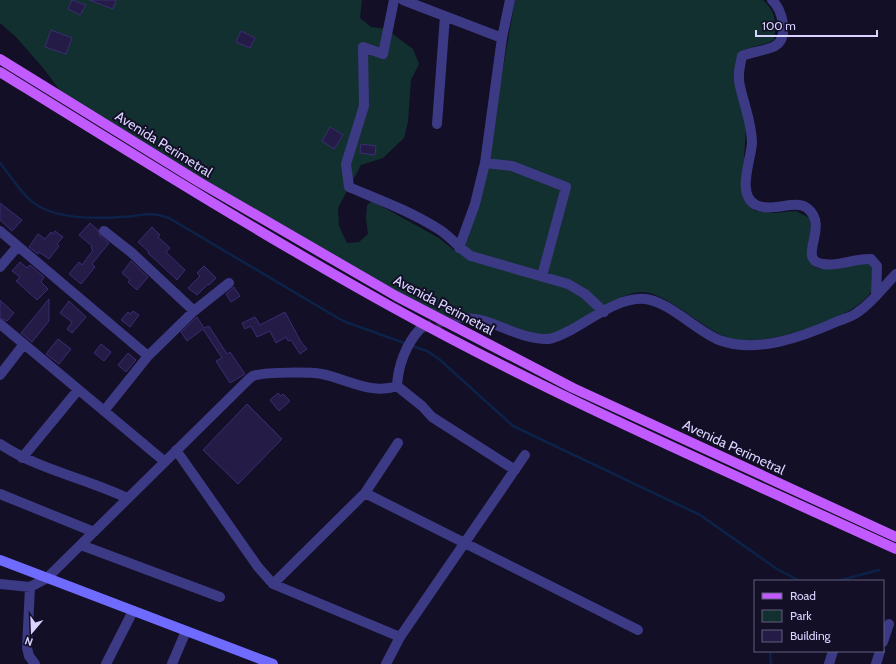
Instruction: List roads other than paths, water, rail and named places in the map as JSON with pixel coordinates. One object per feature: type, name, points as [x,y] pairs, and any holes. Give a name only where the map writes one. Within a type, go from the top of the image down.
[{"type":"main road","name":"Avenida Perimetral","points":[[0,59],[199,182],[396,296],[574,388],[896,537]]},
{"type":"main road","name":"Avenida Perimetral","points":[[0,72],[193,192],[390,306],[568,399],[896,549]]},
{"type":"street","points":[[394,0],[383,54],[363,47],[364,106],[346,164],[348,187],[397,207],[440,230],[452,238],[459,248],[471,256],[494,264],[568,284],[585,294],[604,312]]},
{"type":"street","points":[[403,0],[502,38]]},
{"type":"street","points":[[459,248],[475,204],[485,162],[502,38],[510,0]]},
{"type":"street","points":[[772,0],[776,4],[783,23],[782,38],[776,45],[754,50],[742,56],[739,69],[739,85],[750,124],[752,143],[746,182],[749,199],[756,205],[766,208],[776,209],[793,204],[806,207],[815,218],[817,226],[811,252],[814,260],[822,264],[836,264],[863,258],[871,259],[877,266],[876,296]]},
{"type":"street","points":[[437,124],[445,16]]},
{"type":"street","points":[[485,162],[512,166],[566,187],[542,276]]},
{"type":"street","points":[[0,231],[148,356]]},
{"type":"street","points":[[104,231],[132,253],[194,311]]},
{"type":"street","points":[[0,267],[18,246]]},
{"type":"street","points":[[459,317],[484,321],[534,339],[550,339],[634,299],[647,299],[659,303],[719,340],[738,344],[754,345],[778,342],[825,327],[857,313],[876,296],[896,274]]},
{"type":"street","points":[[104,411],[148,356],[194,311],[229,283]]},
{"type":"street","points":[[0,324],[164,462]]},
{"type":"street","points":[[397,386],[398,374],[410,339],[420,329]]},
{"type":"street","points":[[0,375],[24,344]]},
{"type":"street","points":[[0,584],[30,587],[47,578],[249,379],[256,375],[321,374],[368,387],[386,390],[397,386]]},
{"type":"street","points":[[397,386],[422,406],[432,417],[515,470]]},
{"type":"street","points":[[22,458],[78,390]]},
{"type":"street","points":[[273,584],[365,493],[398,443]]},
{"type":"street","points":[[0,444],[22,458],[52,471],[127,498]]},
{"type":"street","points":[[176,450],[258,567],[273,584],[400,637]]},
{"type":"street","points":[[386,664],[400,637],[525,455]]},
{"type":"street","points":[[365,493],[638,630]]},
{"type":"street","points":[[0,494],[94,532]]},
{"type":"street","points":[[81,545],[220,597]]},
{"type":"street","points":[[0,560],[272,664]]},
{"type":"street","points":[[30,587],[27,648],[29,656],[35,664]]},
{"type":"street","points":[[106,664],[133,611]]},
{"type":"street","points":[[884,639],[889,624]]},
{"type":"street","points":[[172,664],[186,631]]},
{"type":"street","points":[[829,664],[833,652]]},
{"type":"street","points":[[876,664],[880,652]]},
{"type":"waterway","points":[[0,163],[27,197],[46,210],[58,214],[97,218],[145,214],[169,218],[343,321],[407,344]]},
{"type":"waterway","points":[[412,346],[427,351],[439,359],[513,426],[700,515],[777,569],[798,580]]},
{"type":"waterway","points":[[841,580],[879,570]]},
{"type":"waterway","points":[[770,652],[771,664]]},
{"type":"tunnel","points":[[422,328],[459,317]]}]
